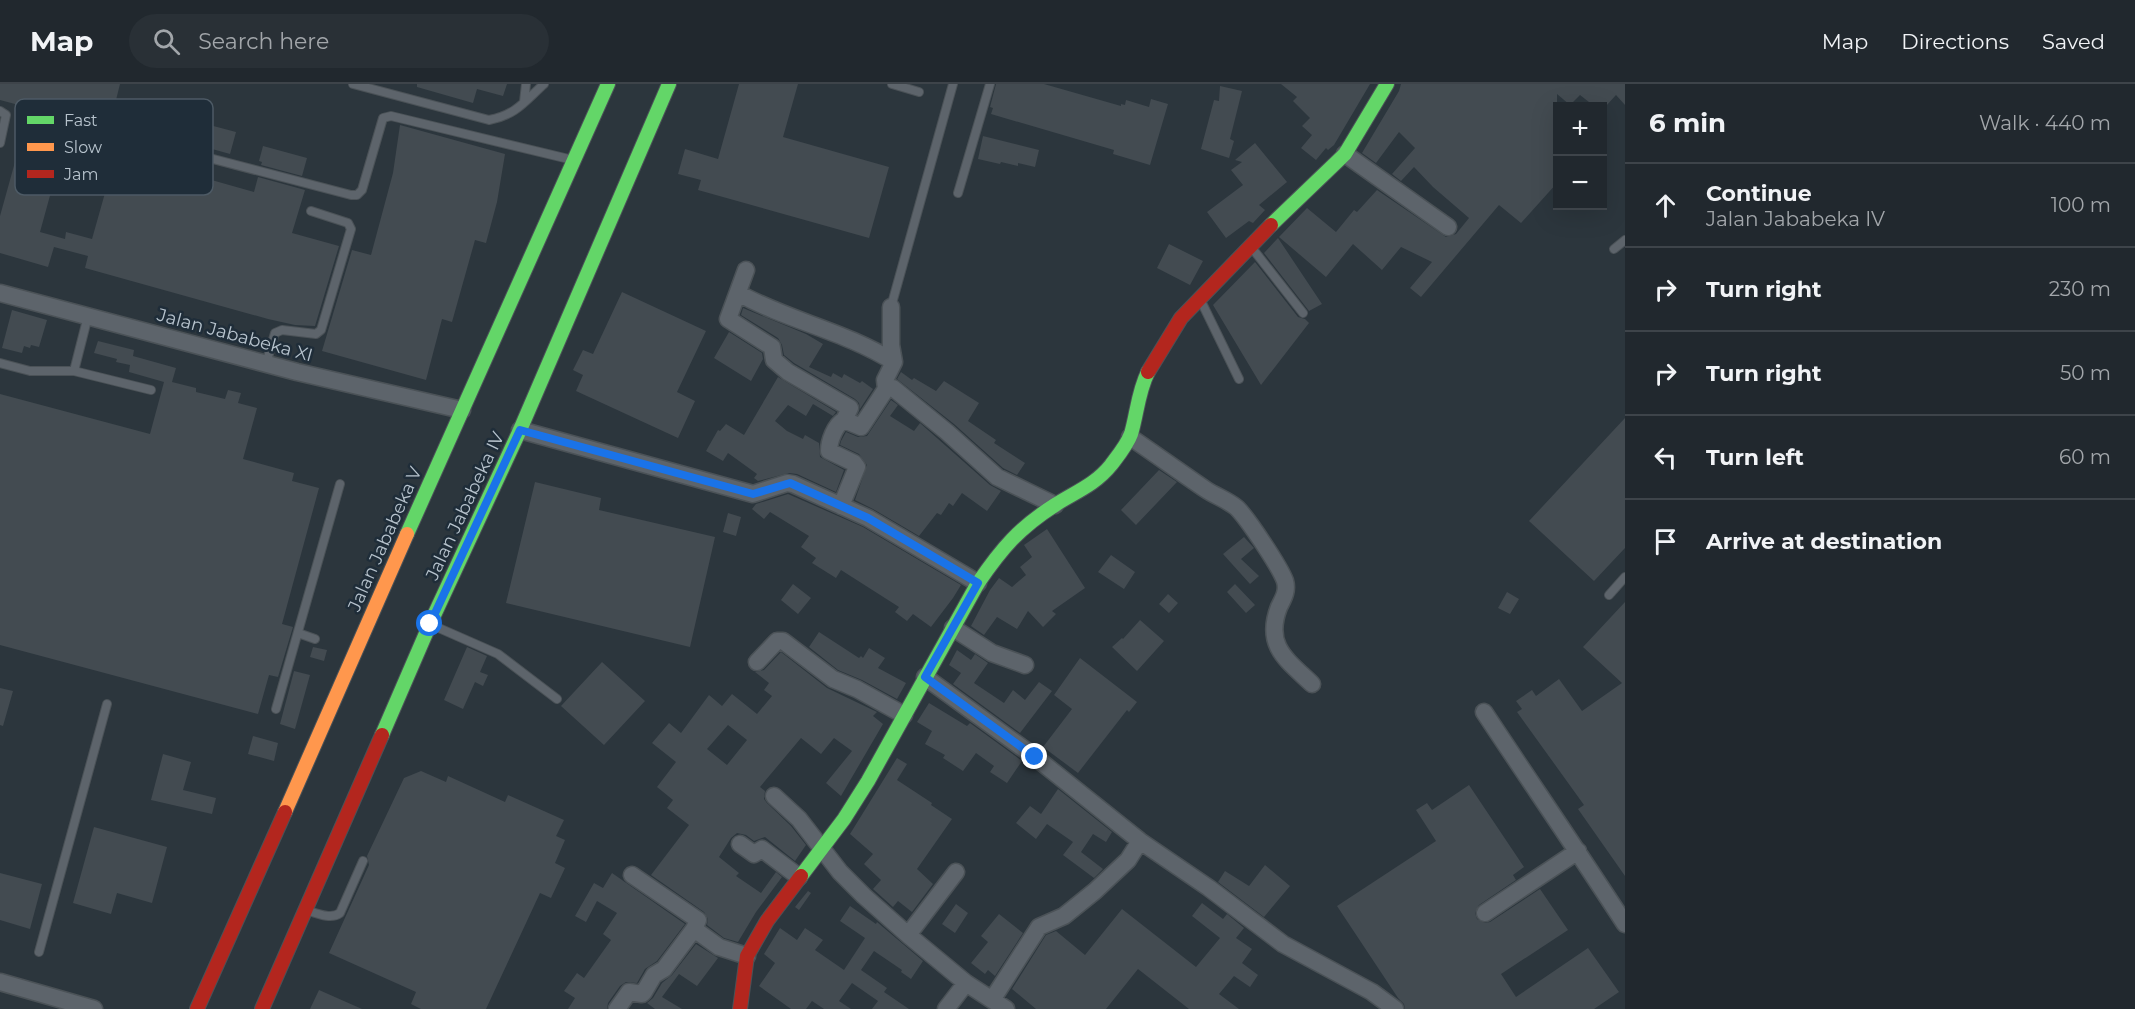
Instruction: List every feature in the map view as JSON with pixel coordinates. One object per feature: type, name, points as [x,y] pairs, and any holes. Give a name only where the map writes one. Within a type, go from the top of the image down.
[{"type":"street","name":"Jalan Jababeka V","points":[[197,1009],[303,775],[462,410],[608,84]]},
{"type":"street","name":"Jalan Jababeka IV","points":[[262,1009],[430,624],[520,430],[669,84]]},
{"type":"street","points":[[740,1009],[747,956],[766,921],[843,819],[868,781],[978,583],[995,558],[1014,536],[1055,505],[1090,486],[1102,476],[1130,437],[1142,384],[1170,333],[1186,312],[1250,245],[1345,154],[1387,84]]},
{"type":"street","points":[[1345,154],[1448,227]]},
{"type":"street","points":[[746,270],[728,317],[730,321],[772,347],[774,360],[788,372],[850,408],[844,420],[838,424],[829,446],[829,451],[854,463],[857,467],[841,506]]},
{"type":"street","points":[[738,292],[763,307],[789,318],[845,336],[894,362]]},
{"type":"street","name":"Jalan Jababeka XI","points":[[0,293],[266,364],[462,410]]},
{"type":"street","points":[[844,420],[861,427],[886,389],[885,380],[894,362],[891,345],[891,307]]},
{"type":"street","points":[[886,389],[893,388],[997,477],[1055,505]]},
{"type":"street","points":[[520,430],[753,494],[790,483],[868,518],[978,583]]},
{"type":"street","points":[[1130,437],[1206,490],[1235,507],[1248,520],[1284,579],[1285,594],[1277,613],[1274,630],[1276,645],[1287,660],[1312,684]]},
{"type":"street","points":[[953,628],[992,653],[1025,665]]},
{"type":"street","points":[[757,662],[777,641],[783,641],[834,679],[904,715]]},
{"type":"street","points":[[925,677],[1035,757],[1140,841],[1209,888],[1283,944],[1372,992],[1395,1009]]},
{"type":"street","points":[[1484,712],[1625,924]]},
{"type":"street","points":[[774,796],[799,819],[840,872],[908,935],[966,982],[1006,1009]]},
{"type":"street","points":[[992,1000],[1039,927],[1064,916],[1095,891],[1128,860],[1140,841]]},
{"type":"street","points":[[740,844],[754,854],[762,849],[799,877]]},
{"type":"street","points":[[1485,913],[1578,851]]},
{"type":"street","points":[[908,935],[956,872]]},
{"type":"street","points":[[617,1009],[629,992],[642,994],[644,992],[654,975],[664,969],[694,929],[698,920],[632,875]]},
{"type":"street","points":[[694,929],[719,947],[747,956]]},
{"type":"street","points":[[0,982],[94,1009]]},
{"type":"street","points":[[946,1009],[966,982]]},
{"type":"lane","points":[[353,84],[489,120],[505,117],[514,112],[544,84]]},
{"type":"lane","points":[[524,102],[526,84]]},
{"type":"lane","points":[[892,84],[920,92]]},
{"type":"lane","points":[[891,307],[953,84]]},
{"type":"lane","points":[[958,193],[990,84]]},
{"type":"lane","points":[[0,111],[6,115],[0,143]]},
{"type":"lane","points":[[213,159],[357,195],[362,190],[383,118],[391,116],[573,160]]},
{"type":"lane","points":[[266,364],[275,333],[282,330],[316,334],[321,330],[351,229],[348,223],[311,211]]},
{"type":"lane","points":[[1614,249],[1625,240]]},
{"type":"lane","points":[[1250,245],[1303,313]]},
{"type":"lane","points":[[1200,298],[1239,379]]},
{"type":"lane","points":[[74,371],[88,316]]},
{"type":"lane","points":[[0,363],[30,371],[74,371],[151,390]]},
{"type":"lane","points":[[276,709],[340,484]]},
{"type":"lane","points":[[1609,595],[1625,577]]},
{"type":"lane","points":[[430,624],[498,654],[557,699]]},
{"type":"lane","points":[[298,633],[315,639]]},
{"type":"lane","points":[[39,952],[107,704]]},
{"type":"lane","points":[[306,910],[336,917],[340,913],[363,861]]},
{"type":"building","points":[[0,84],[120,84],[116,99],[15,99],[15,104],[0,100]]},
{"type":"building","points":[[417,84],[507,84],[503,96],[477,89],[473,103],[417,87]]},
{"type":"building","points":[[739,84],[798,84],[783,137],[889,167],[869,238],[698,190],[701,180],[678,174],[685,149],[718,159]]},
{"type":"building","points":[[996,84],[1044,84],[1121,106],[1121,104],[1125,105],[1126,100],[1149,107],[1151,99],[1168,104],[1150,165],[1113,154],[1114,150],[991,114],[993,108],[990,107]]},
{"type":"building","points":[[1281,84],[1370,84],[1334,145],[1328,150],[1326,148],[1316,160],[1301,148],[1312,135],[1302,126],[1310,118],[1293,101],[1297,97]]},
{"type":"building","points":[[1401,84],[1625,84],[1625,105],[1616,95],[1607,105],[1607,102],[1589,102],[1580,95],[1573,102],[1566,102],[1557,94],[1557,102],[1553,102],[1553,187],[1521,223],[1499,205],[1421,297],[1410,288],[1432,262],[1401,247],[1382,270],[1353,244],[1326,277],[1279,237],[1307,208],[1336,232],[1354,210],[1357,212],[1377,190],[1446,237],[1456,234],[1469,218],[1414,167],[1401,181],[1392,174],[1415,148],[1399,132],[1376,163],[1362,153]]},
{"type":"building","points":[[1220,86],[1242,91],[1230,139],[1234,141],[1229,158],[1201,149],[1214,100],[1219,101]]},
{"type":"building","points":[[400,125],[505,154],[497,202],[486,243],[475,240],[452,322],[442,319],[426,380],[322,351],[352,250],[371,255],[393,173]]},
{"type":"building","points":[[213,126],[236,132],[230,154],[213,149]]},
{"type":"building","points":[[983,136],[1039,150],[1035,167],[1018,163],[1018,166],[1001,162],[1000,164],[978,159]]},
{"type":"building","points":[[1255,143],[1287,182],[1259,205],[1265,210],[1253,223],[1249,221],[1226,238],[1207,212],[1243,185],[1231,170],[1242,162],[1235,160]]},
{"type":"building","points":[[263,146],[307,158],[302,176],[261,165],[262,162],[259,161]]},
{"type":"building","points":[[15,162],[15,195],[50,195],[40,232],[65,239],[66,232],[92,239],[104,195],[213,195],[213,180],[254,192],[258,177],[305,190],[292,233],[339,246],[315,326],[295,325],[85,268],[88,256],[54,247],[48,267],[0,253],[0,216]]},
{"type":"building","points":[[1278,238],[1322,304],[1309,311],[1264,253]]},
{"type":"building","points":[[1169,244],[1203,261],[1190,285],[1157,268]]},
{"type":"building","points":[[1255,262],[1298,317],[1309,323],[1261,385],[1213,305]]},
{"type":"building","points":[[622,292],[706,331],[677,392],[695,401],[678,438],[576,391],[583,375],[573,370],[583,350],[593,354]]},
{"type":"building","points":[[743,308],[806,334],[823,344],[809,367],[831,377],[833,373],[842,378],[844,374],[860,383],[862,381],[873,389],[860,409],[855,399],[784,355],[778,338],[741,315]]},
{"type":"building","points":[[12,310],[47,320],[39,347],[24,346],[22,353],[2,348]]},
{"type":"building","points":[[729,332],[762,353],[763,359],[751,381],[714,358]]},
{"type":"building","points":[[98,341],[134,350],[133,356],[176,368],[172,382],[196,388],[196,392],[225,399],[228,390],[241,393],[238,403],[257,408],[243,459],[294,473],[292,481],[319,488],[282,624],[293,627],[278,677],[269,675],[258,714],[0,645],[0,394],[150,434],[164,382],[129,372],[130,365],[94,353]]},
{"type":"building","points":[[901,372],[936,391],[944,381],[979,403],[968,421],[996,440],[994,443],[1025,463],[1017,475],[1003,468],[954,424],[897,379]]},
{"type":"building","points":[[778,377],[836,412],[833,416],[813,404],[806,416],[788,405],[775,421],[787,431],[803,439],[805,435],[819,443],[820,457],[844,470],[836,492],[797,474],[789,473],[758,481],[754,478],[757,474],[728,453],[723,461],[706,451],[718,430],[720,431],[726,424],[744,435]]},
{"type":"building","points":[[891,400],[898,405],[890,416],[914,431],[920,423],[990,485],[1001,491],[987,511],[962,493],[953,506],[949,503],[941,515],[937,513],[919,536],[855,500],[867,465],[859,454],[840,445],[841,441],[846,432],[858,437],[867,436]]},
{"type":"building","points":[[1625,418],[1625,548],[1594,581],[1529,521]]},
{"type":"building","points":[[1159,470],[1177,482],[1136,525],[1121,510]]},
{"type":"building","points":[[535,482],[601,498],[599,510],[715,537],[690,647],[506,603]]},
{"type":"building","points":[[788,494],[863,527],[961,585],[931,627],[913,614],[907,621],[895,612],[899,607],[841,570],[836,578],[812,563],[816,558],[801,547],[809,536],[770,512],[764,519],[752,509],[756,504]]},
{"type":"building","points":[[728,513],[741,517],[736,536],[723,532]]},
{"type":"building","points":[[1047,529],[1085,588],[1052,611],[1056,614],[1043,627],[1028,611],[1017,629],[997,617],[984,635],[971,626],[990,590],[999,578],[1012,587],[1026,575],[1020,567],[1032,557],[1024,545]]},
{"type":"building","points":[[1244,537],[1254,548],[1241,559],[1259,576],[1250,584],[1223,554]]},
{"type":"building","points":[[1111,555],[1135,572],[1124,589],[1098,572]]},
{"type":"building","points":[[793,584],[811,598],[798,614],[781,600]]},
{"type":"building","points":[[1235,584],[1255,605],[1246,613],[1227,592]]},
{"type":"building","points":[[1507,592],[1519,599],[1510,614],[1498,608]]},
{"type":"building","points":[[1168,594],[1178,603],[1169,613],[1159,604]]},
{"type":"building","points":[[1625,602],[1625,876],[1578,809],[1584,805],[1517,712],[1522,709],[1516,701],[1532,690],[1536,696],[1559,679],[1582,711],[1622,683],[1583,647]]},
{"type":"building","points":[[1140,620],[1164,641],[1137,671],[1112,647],[1123,639]]},
{"type":"building","points":[[819,632],[859,658],[861,656],[863,658],[869,648],[885,658],[878,668],[906,683],[897,699],[838,670],[809,647]]},
{"type":"building","points":[[313,647],[327,650],[324,661],[310,657]]},
{"type":"building","points":[[467,647],[487,656],[480,672],[488,675],[483,686],[475,682],[463,709],[444,700]]},
{"type":"building","points":[[957,650],[971,660],[975,654],[988,663],[974,683],[1004,703],[1013,690],[1025,700],[1039,682],[1052,691],[1020,733],[953,684],[961,673],[949,665]]},
{"type":"building","points":[[781,652],[827,688],[877,712],[873,716],[883,724],[841,796],[826,783],[852,751],[834,738],[821,754],[801,738],[760,787],[765,791],[764,799],[767,803],[791,826],[806,845],[795,861],[765,837],[754,841],[746,835],[737,833],[731,838],[719,857],[739,873],[736,876],[761,893],[776,872],[782,877],[756,912],[738,942],[724,938],[707,925],[708,919],[704,912],[651,875],[689,825],[667,808],[673,800],[657,787],[676,762],[652,743],[669,723],[681,733],[709,695],[722,706],[732,694],[757,714],[772,696],[764,690],[769,683],[755,672],[764,670]],"holes":[[[728,725],[747,740],[727,765],[707,749]]]},
{"type":"building","points":[[1080,658],[1137,702],[1129,712],[1127,710],[1078,773],[1043,747],[1072,709],[1054,695]]},
{"type":"building","points":[[602,662],[645,701],[604,745],[561,706]]},
{"type":"building","points":[[294,671],[310,675],[295,729],[280,724]]},
{"type":"building","points":[[0,688],[13,691],[3,726],[0,725]]},
{"type":"building","points":[[929,703],[967,726],[970,723],[1022,761],[1007,783],[990,772],[994,766],[976,753],[963,771],[943,758],[945,755],[925,744],[932,731],[917,722]]},
{"type":"building","points":[[253,736],[278,743],[274,761],[248,754]]},
{"type":"building","points":[[163,754],[191,762],[183,790],[216,798],[212,814],[151,800]]},
{"type":"building","points":[[897,758],[907,764],[897,780],[952,819],[917,869],[933,884],[912,912],[898,901],[893,907],[873,889],[881,880],[864,864],[873,854],[850,834]]},
{"type":"building","points":[[421,771],[446,782],[448,776],[505,802],[508,795],[564,820],[556,836],[565,840],[555,863],[565,868],[551,898],[540,893],[486,1009],[421,1009],[411,1004],[416,992],[329,953],[369,865],[367,856],[404,778]]},
{"type":"building","points":[[1469,785],[1524,867],[1513,875],[1516,880],[1479,905],[1475,913],[1477,919],[1485,923],[1490,922],[1540,889],[1568,930],[1501,974],[1516,997],[1588,948],[1619,992],[1594,1009],[1405,1009],[1404,1004],[1337,906],[1436,841],[1416,810],[1427,803],[1432,810]]},
{"type":"building","points":[[1058,789],[1112,832],[1106,842],[1093,834],[1081,852],[1103,869],[1094,878],[1063,855],[1073,842],[1047,824],[1036,839],[1016,823],[1030,806],[1041,814]]},
{"type":"building","points":[[94,827],[167,847],[152,903],[117,893],[111,914],[73,903]]},
{"type":"building","points":[[1265,865],[1290,886],[1264,917],[1218,882],[1225,871],[1249,886]]},
{"type":"building","points":[[0,873],[42,884],[30,929],[0,920]]},
{"type":"building","points":[[612,873],[685,924],[657,961],[645,969],[637,983],[626,982],[620,986],[608,1003],[607,1009],[568,1009],[575,998],[564,991],[577,973],[584,978],[611,940],[603,934],[617,913],[597,901],[586,922],[575,916],[594,883],[603,888]]},
{"type":"building","points":[[808,891],[811,893],[799,910],[795,907]]},
{"type":"building","points":[[1202,903],[1223,919],[1227,914],[1244,928],[1236,938],[1252,949],[1242,963],[1258,975],[1250,987],[1234,976],[1219,994],[1239,1009],[1189,1009],[1138,969],[1106,1009],[1036,1009],[1012,989],[1046,935],[1056,931],[1085,955],[1122,909],[1196,967],[1220,938],[1192,916]]},
{"type":"building","points":[[956,904],[968,913],[955,933],[942,924]]},
{"type":"building","points":[[850,906],[876,924],[877,922],[923,961],[911,979],[874,951],[861,970],[887,988],[884,992],[909,1009],[872,1009],[878,1001],[852,983],[839,1001],[851,1009],[824,1009],[812,1001],[806,1009],[791,1009],[759,986],[775,963],[764,954],[780,928],[797,940],[805,928],[823,940],[815,950],[844,970],[865,938],[840,921]]},
{"type":"building","points":[[999,914],[1023,933],[995,976],[988,970],[985,974],[971,963],[988,942],[981,936]]},
{"type":"building","points":[[696,944],[718,958],[697,986],[679,974],[662,997],[682,1009],[655,1009],[647,1003]]},
{"type":"building","points":[[319,990],[362,1009],[310,1009]]},
{"type":"traffic: fast","points":[[407,534],[608,84]]},
{"type":"traffic: fast","points":[[382,735],[430,624],[520,430],[669,84]]},
{"type":"traffic: fast","points":[[1271,225],[1345,154],[1387,84]]},
{"type":"traffic: fast","points":[[801,876],[844,819],[868,781],[978,583],[995,559],[1031,522],[1098,478],[1122,451],[1131,434],[1148,372]]},
{"type":"traffic: slow","points":[[285,812],[407,534]]},
{"type":"traffic: jam","points":[[1148,372],[1181,318],[1271,225]]},
{"type":"traffic: jam","points":[[262,1009],[382,735]]},
{"type":"traffic: jam","points":[[197,1009],[285,812]]},
{"type":"traffic: jam","points":[[740,1009],[747,956],[767,921],[801,876]]},
{"type":"route","points":[[430,624],[520,430],[753,494],[790,483],[868,518],[978,583],[925,677],[1035,757]]}]
